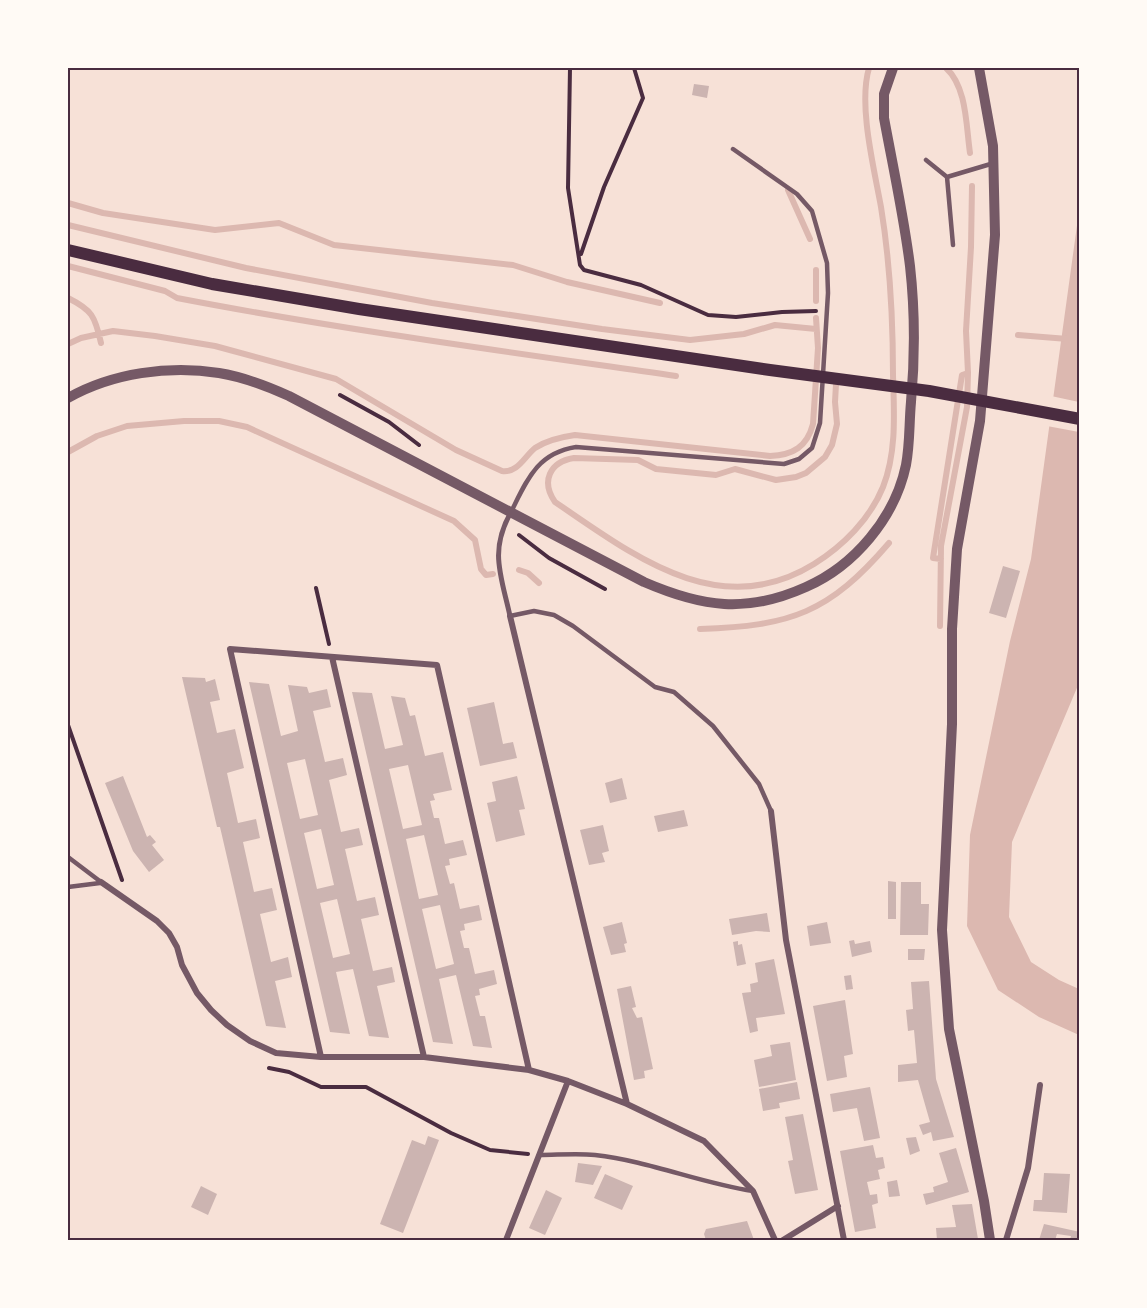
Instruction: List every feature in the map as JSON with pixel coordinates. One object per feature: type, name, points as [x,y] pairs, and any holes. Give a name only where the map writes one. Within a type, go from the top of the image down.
[{"type":"main road","points":[[68,250],[212,284],[359,309],[770,370],[929,391],[1080,419]]},
{"type":"street","points":[[68,398],[81,390],[118,378],[151,372],[192,370],[221,373],[256,382],[289,396],[644,582],[677,596],[721,604],[772,600],[797,591],[820,581],[865,544],[884,517],[897,492],[905,468],[910,436],[914,366],[911,282],[884,118],[885,94],[893,68]]},
{"type":"street","points":[[979,68],[994,163],[995,235],[980,421],[957,549],[952,629],[952,724],[942,930],[949,1029],[990,1240]]},
{"type":"street","points":[[511,512],[502,527],[498,546],[500,569],[627,1104]]},
{"type":"street","points":[[321,1057],[230,649],[436,665],[530,1070]]},
{"type":"street","points":[[332,657],[424,1057]]},
{"type":"street","points":[[771,811],[786,940],[844,1240]]},
{"type":"street","points":[[101,882],[157,921],[169,933],[177,947],[182,965],[198,993],[227,1025],[250,1041],[276,1053],[321,1057],[424,1057],[530,1070],[568,1081],[627,1104],[704,1141],[753,1191],[775,1240]]},
{"type":"street","points":[[506,1240],[568,1081]]},
{"type":"street","points":[[1006,1240],[1028,1168],[1041,1084]]},
{"type":"street","points":[[783,1240],[838,1206]]},
{"type":"lane","points":[[511,512],[536,468],[545,459],[564,449],[576,447],[611,449],[784,464],[799,459],[812,448],[820,423],[827,312],[827,263],[812,211],[798,194],[733,150]]},
{"type":"lane","points":[[926,160],[947,177],[953,245]]},
{"type":"lane","points":[[947,177],[994,163]]},
{"type":"lane","points":[[510,616],[534,611],[554,615],[573,626],[655,687],[674,692],[720,735],[759,784],[771,811]]},
{"type":"lane","points":[[68,857],[101,882]]},
{"type":"lane","points":[[68,887],[101,882]]},
{"type":"lane","points":[[539,1155],[594,1155],[644,1165],[729,1188],[753,1191]]},
{"type":"path","points":[[570,68],[568,188],[580,265],[584,270],[651,289],[708,315],[827,312]]},
{"type":"path","points":[[580,257],[604,187],[643,98],[634,68]]},
{"type":"path","points":[[316,588],[332,657]]},
{"type":"path","points":[[68,725],[114,860],[133,906]]},
{"type":"path","points":[[269,1068],[289,1072],[321,1087],[366,1088],[451,1133],[490,1150],[539,1155]]},
{"type":"shaded area","points":[[1079,211],[1079,683],[1012,842],[1009,917],[1031,962],[1059,980],[1079,989],[1079,1035],[1039,1017],[998,990],[967,926],[970,835],[1010,641],[1031,559]]},
{"type":"pier","points":[[1051,396],[1079,402],[1079,432],[1047,426]]},
{"type":"building","points":[[694,84],[709,86],[707,98],[692,95]]},
{"type":"building","points":[[1003,566],[1020,571],[1006,618],[989,613]]},
{"type":"building","points":[[182,677],[205,678],[206,682],[215,679],[220,700],[210,702],[217,733],[235,729],[244,768],[227,773],[238,823],[256,819],[260,838],[243,842],[254,892],[272,888],[277,910],[260,914],[271,962],[288,957],[292,977],[275,981],[286,1028],[266,1026],[220,827],[217,827]]},
{"type":"building","points":[[249,682],[269,684],[281,736],[298,731],[288,685],[307,687],[309,693],[327,689],[331,707],[313,711],[325,762],[343,758],[347,775],[329,780],[341,832],[359,828],[363,845],[345,849],[357,901],[375,897],[379,915],[361,919],[373,971],[392,967],[395,982],[377,986],[389,1038],[369,1036],[353,969],[336,972],[350,1034],[330,1032]],"holes":[[[305,759],[318,815],[300,819],[287,763]],[[321,829],[334,885],[317,889],[304,833]],[[337,899],[350,954],[333,958],[320,903]]]},
{"type":"building","points":[[352,692],[372,693],[385,749],[403,745],[391,696],[405,698],[410,716],[415,715],[425,756],[443,752],[452,790],[433,794],[435,800],[430,801],[434,818],[439,818],[445,844],[463,840],[467,855],[449,859],[450,865],[445,866],[450,884],[454,883],[460,909],[479,905],[482,920],[464,924],[465,930],[460,931],[464,948],[469,948],[475,974],[494,970],[497,984],[479,989],[480,995],[475,996],[480,1016],[485,1016],[492,1048],[473,1046],[456,975],[439,979],[453,1044],[433,1042]],"holes":[[[408,765],[422,825],[403,829],[389,769]],[[424,835],[438,895],[419,899],[406,839]],[[440,905],[454,964],[436,969],[422,909]]]},
{"type":"building","points":[[494,702],[503,744],[513,742],[517,758],[480,766],[467,708]]},
{"type":"building","points":[[123,776],[147,837],[150,835],[156,842],[152,845],[164,860],[149,872],[133,851],[105,783]]},
{"type":"building","points":[[517,776],[525,809],[519,810],[525,835],[496,842],[487,803],[496,801],[492,782]]},
{"type":"building","points":[[622,778],[627,799],[610,803],[605,783]]},
{"type":"building","points":[[684,810],[688,826],[658,832],[654,816]]},
{"type":"building","points":[[603,825],[609,851],[602,853],[605,862],[589,865],[580,830]]},
{"type":"building","points":[[888,881],[896,882],[896,919],[888,919]]},
{"type":"building","points":[[901,882],[921,882],[921,904],[929,904],[928,935],[900,935]]},
{"type":"building","points":[[767,913],[770,932],[756,931],[732,935],[729,919]]},
{"type":"building","points":[[622,922],[627,943],[624,944],[626,952],[611,955],[603,927]]},
{"type":"building","points":[[827,922],[831,943],[810,946],[807,926]]},
{"type":"building","points":[[854,940],[855,944],[870,941],[872,952],[852,957],[849,941]]},
{"type":"building","points":[[738,941],[738,945],[742,944],[746,964],[737,966],[733,942]]},
{"type":"building","points":[[908,949],[925,949],[924,960],[908,960]]},
{"type":"building","points":[[774,959],[785,1014],[756,1018],[758,1031],[750,1033],[742,993],[751,992],[750,984],[758,982],[755,963]]},
{"type":"building","points":[[851,975],[853,989],[846,990],[844,976]]},
{"type":"building","points":[[929,981],[936,1079],[954,1137],[933,1141],[931,1132],[923,1135],[919,1125],[930,1122],[918,1080],[898,1082],[898,1065],[917,1063],[914,1030],[908,1031],[906,1010],[913,1009],[911,982]]},
{"type":"building","points":[[631,986],[636,1007],[632,1008],[637,1018],[642,1017],[653,1069],[644,1071],[645,1078],[634,1080],[617,989]]},
{"type":"building","points":[[845,1000],[853,1054],[844,1056],[847,1077],[827,1081],[813,1006]]},
{"type":"building","points":[[790,1042],[796,1080],[759,1087],[754,1060],[772,1056],[770,1045]]},
{"type":"building","points":[[797,1082],[800,1099],[779,1103],[780,1108],[763,1111],[759,1089]]},
{"type":"building","points":[[870,1087],[880,1138],[864,1141],[857,1108],[833,1112],[830,1094]]},
{"type":"building","points":[[803,1114],[818,1190],[795,1194],[788,1161],[793,1160],[785,1117]]},
{"type":"building","points":[[428,1136],[439,1140],[403,1233],[380,1224],[412,1140],[425,1145]]},
{"type":"building","points":[[916,1137],[920,1151],[910,1155],[906,1138]]},
{"type":"building","points":[[873,1145],[876,1158],[883,1157],[885,1168],[878,1170],[880,1179],[867,1182],[870,1195],[877,1194],[878,1203],[872,1205],[876,1228],[855,1232],[840,1151]]},
{"type":"building","points":[[956,1148],[969,1192],[926,1205],[923,1194],[934,1192],[933,1187],[948,1182],[939,1153]]},
{"type":"building","points":[[578,1163],[602,1166],[593,1185],[575,1182]]},
{"type":"building","points":[[1044,1173],[1070,1174],[1067,1213],[1033,1211],[1034,1200],[1042,1200]]},
{"type":"building","points":[[605,1174],[633,1186],[622,1210],[594,1198]]},
{"type":"building","points":[[897,1180],[900,1196],[889,1197],[887,1182]]},
{"type":"building","points":[[201,1186],[217,1194],[208,1215],[191,1207]]},
{"type":"building","points":[[546,1190],[562,1198],[545,1235],[529,1228]]},
{"type":"building","points":[[972,1204],[978,1239],[937,1240],[936,1228],[956,1227],[952,1205]]},
{"type":"building","points":[[747,1221],[754,1240],[706,1240],[704,1234],[706,1229]]},
{"type":"building","points":[[1044,1224],[1080,1232],[1079,1240],[1070,1240],[1071,1236],[1057,1234],[1055,1240],[1039,1240]]},
{"type":"waterway","points":[[836,384],[837,424],[832,445],[825,457],[806,473],[796,477],[776,480],[735,469],[716,475],[656,469],[638,460],[574,458],[565,460],[553,468],[548,480],[551,495],[555,502],[646,560],[678,575],[711,584],[744,587],[779,580],[814,564],[845,540],[863,521],[883,487],[891,460],[894,417],[889,270],[866,118],[866,83],[869,68]]},
{"type":"waterway","points":[[946,68],[953,76],[962,96],[970,153]]},
{"type":"waterway","points":[[940,626],[941,546],[967,407],[966,331],[972,186]]},
{"type":"waterway","points":[[788,190],[810,239]]},
{"type":"waterway","points":[[68,203],[103,213],[215,230],[279,223],[334,245],[513,265],[567,282],[660,303]]},
{"type":"waterway","points":[[68,225],[246,268],[432,303],[602,329],[690,340],[744,334],[775,325],[816,329]]},
{"type":"waterway","points":[[68,266],[165,291],[177,298],[239,310],[676,376]]},
{"type":"waterway","points":[[816,270],[816,301]]},
{"type":"waterway","points":[[68,298],[82,306],[91,315],[97,326],[101,343]]},
{"type":"waterway","points":[[68,344],[81,338],[113,331],[155,336],[215,346],[336,379],[456,450],[502,471],[508,471],[517,467],[540,445],[554,439],[575,435],[770,456],[792,452],[807,439],[813,424],[818,348],[816,318]]},
{"type":"waterway","points":[[1018,335],[1080,340]]},
{"type":"waterway","points":[[941,559],[933,558],[962,375],[968,373]]},
{"type":"waterway","points":[[68,452],[97,436],[127,426],[184,421],[219,421],[247,427],[454,521],[475,540],[481,569],[486,575],[493,574]]},
{"type":"waterway","points":[[700,629],[759,624],[784,619],[806,611],[847,586],[889,543]]},
{"type":"waterway","points":[[519,570],[528,573],[539,583]]}]
